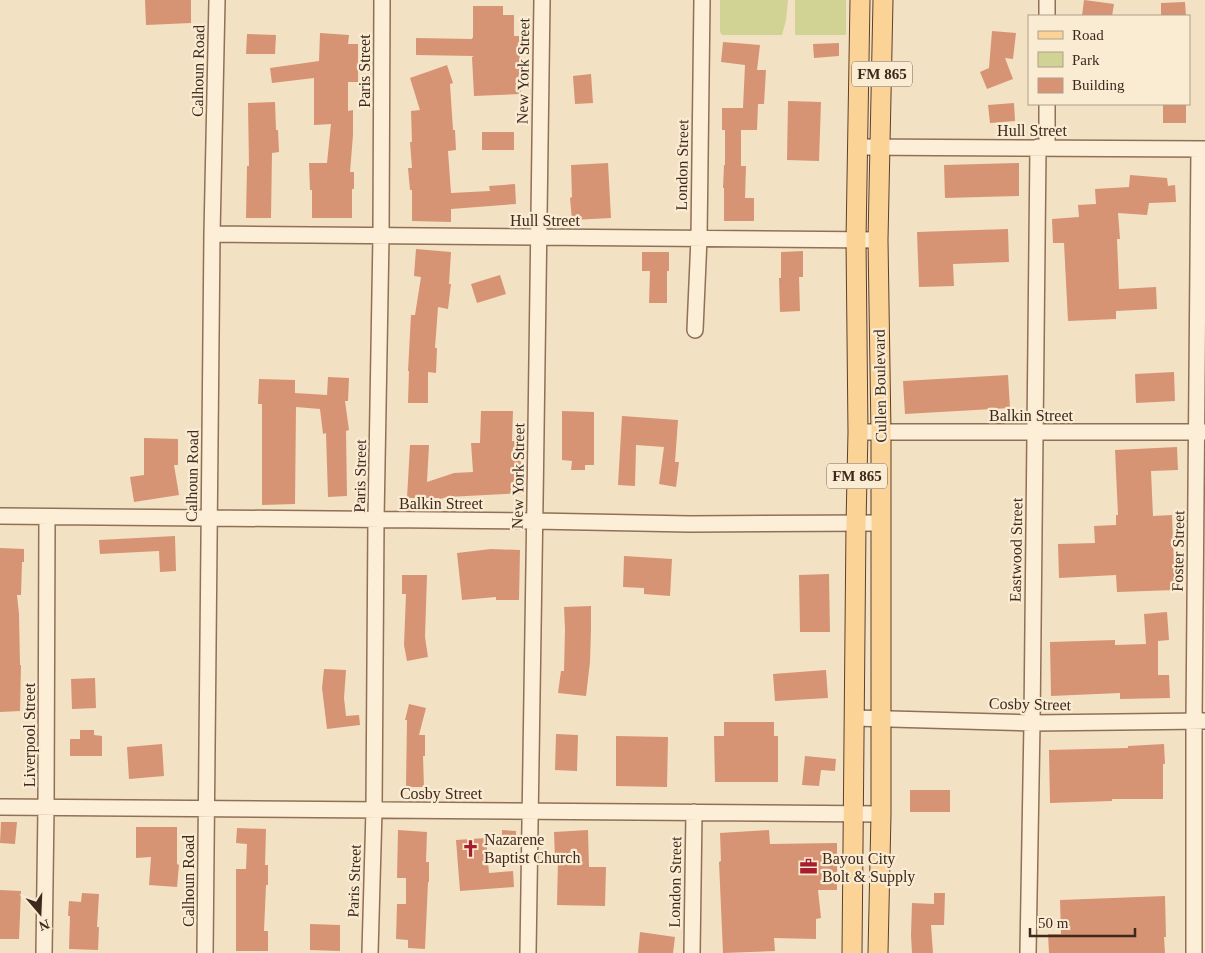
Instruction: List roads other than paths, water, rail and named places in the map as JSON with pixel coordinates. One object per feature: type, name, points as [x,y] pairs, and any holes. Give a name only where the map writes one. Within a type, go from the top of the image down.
[{"type":"main road","name":"Cullen Boulevard","points":[[852,953],[858,432],[856,240],[860,0]]},
{"type":"main road","name":"Cullen Boulevard","points":[[878,953],[881,814],[881,433],[878,240],[883,0]]},
{"type":"street","name":"Calhoun Road","points":[[205,953],[212,234],[217,0]]},
{"type":"street","name":"Paris Street","points":[[370,953],[374,810],[382,0]]},
{"type":"street","name":"New York Street","points":[[528,953],[542,0]]},
{"type":"street","name":"London Street","points":[[695,330],[699,238],[702,0]]},
{"type":"street","points":[[1046,0],[1047,15]]},
{"type":"street","name":"Eastwood Street","points":[[1028,953],[1035,432],[1042,147],[1047,105]]},
{"type":"street","name":"Hull Street","points":[[858,147],[1202,149]]},
{"type":"street","name":"Foster Street","points":[[1194,953],[1199,721],[1202,149]]},
{"type":"street","name":"Hull Street","points":[[212,234],[878,240]]},
{"type":"street","name":"Balkin Street","points":[[858,432],[1201,432]]},
{"type":"street","name":"Balkin Street","points":[[0,516],[690,524],[881,524]]},
{"type":"street","name":"Liverpool Street","points":[[44,953],[47,516]]},
{"type":"street","name":"Cosby Street","points":[[854,718],[1032,723],[1199,721]]},
{"type":"street","name":"Cosby Street","points":[[0,807],[881,814]]},
{"type":"street","name":"London Street","points":[[692,953],[694,812]]},
{"type":"place","name":"Nazarene Baptist Church","points":[[470,848]]},
{"type":"place","name":"Bayou City Bolt & Supply","points":[[808,867]]}]
